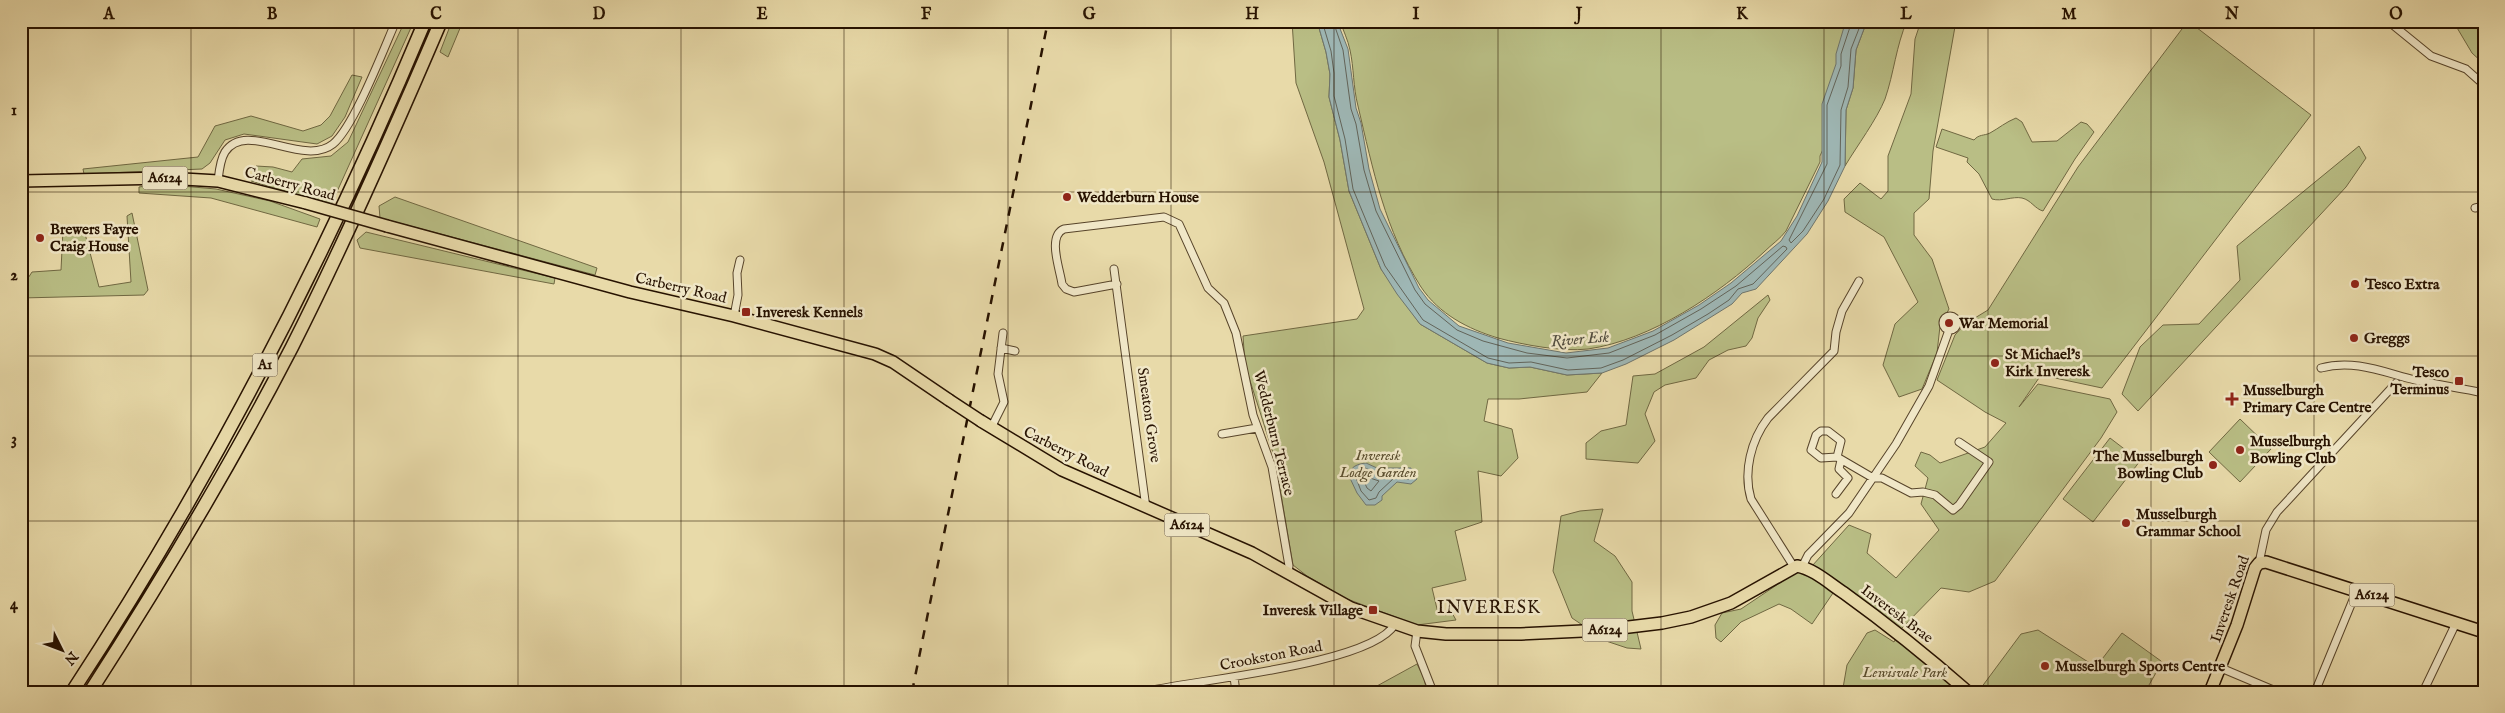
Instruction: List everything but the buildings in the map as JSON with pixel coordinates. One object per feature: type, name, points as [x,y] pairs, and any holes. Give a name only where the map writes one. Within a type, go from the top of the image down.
[{"type":"highway","name":"A1","points":[[72,692],[196,491],[274,349],[354,184],[425,21]]},
{"type":"highway","name":"A1","points":[[90,692],[192,528],[287,355],[377,170],[441,21]]},
{"type":"main road","name":"Carberry Road","points":[[21,181],[166,178],[218,181],[306,203],[630,292],[734,316],[876,354],[893,362],[991,428],[1054,466],[1252,553],[1351,608],[1396,624]]},
{"type":"main road","name":"A6124","points":[[2260,563],[2266,562],[2357,590],[2484,632]]},
{"type":"main road","name":"Inveresk Road","points":[[2210,692],[2221,668],[2255,568],[2260,563]]},
{"type":"main road","name":"A6124","points":[[1396,624],[1417,631],[1446,634],[1521,634],[1604,630],[1662,622],[1690,617],[1730,604],[1798,567]]},
{"type":"main road","name":"Inveresk Brae","points":[[1798,567],[1872,613],[1929,657],[1968,692]]},
{"type":"street","points":[[218,181],[224,153],[236,142],[245,140],[257,141],[312,152],[323,150],[333,144],[346,128],[396,21]]},
{"type":"street","points":[[2388,21],[2431,56],[2466,69],[2484,85]]},
{"type":"street","points":[[2474,208],[2484,206]]},
{"type":"street","name":"Wedderburn Terrace","points":[[1117,284],[1074,292],[1066,289],[1062,284],[1055,242],[1058,232],[1064,228],[1169,218],[1182,229],[1208,288],[1224,303],[1236,333],[1257,428],[1272,467],[1289,566],[1288,572]]},
{"type":"street","points":[[734,316],[738,295],[740,260]]},
{"type":"street","name":"Smeaton Grove","points":[[1114,269],[1146,508]]},
{"type":"street","points":[[1859,282],[1842,311],[1836,332],[1834,351],[1768,418],[1759,429],[1752,449],[1748,490],[1751,499],[1798,567],[1849,512],[1896,444],[1929,386],[1949,330]]},
{"type":"street","points":[[991,428],[1004,402],[998,374],[1003,334]]},
{"type":"street","points":[[1001,348],[1014,351]]},
{"type":"street","points":[[2321,368],[2336,364],[2356,364],[2417,380],[2484,392]]},
{"type":"street","name":"Inveresk Road","points":[[2260,563],[2266,530],[2277,512],[2396,383]]},
{"type":"street","points":[[1222,434],[1257,428]]},
{"type":"street","points":[[1836,494],[1848,478],[1839,469],[1839,459],[1841,441],[1828,431],[1821,431],[1816,435],[1811,450],[1821,458],[1839,459],[1873,478],[1890,481],[1911,493],[1935,495],[1953,510],[1959,505],[1989,462],[1959,442]]},
{"type":"street","points":[[2315,692],[2357,590]]},
{"type":"street","points":[[2423,692],[2456,623]]},
{"type":"street","name":"Crookston Road","points":[[1143,692],[1334,658],[1388,634],[1396,624]]},
{"type":"street","points":[[1417,631],[1415,646],[1433,692]]},
{"type":"street","points":[[2221,668],[2278,692]]},
{"type":"street","points":[[1234,677],[1236,692]]},
{"type":"green space","points":[[405,21],[414,21],[331,205],[251,181],[256,166],[273,167],[292,172],[302,159],[331,156],[348,142]]},
{"type":"green space","points":[[452,21],[463,21],[448,57],[440,52]]},
{"type":"green space","name":"Inveresk Lodge Garden","points":[[1292,21],[1317,21],[1326,52],[1330,74],[1329,97],[1340,140],[1349,191],[1381,269],[1420,324],[1487,363],[1509,368],[1530,367],[1567,375],[1602,373],[1587,392],[1519,399],[1488,399],[1484,421],[1512,429],[1518,458],[1501,476],[1478,471],[1482,522],[1455,531],[1466,580],[1432,588],[1438,613],[1451,611],[1456,620],[1417,625],[1347,599],[1307,576],[1293,565],[1275,459],[1245,365],[1243,336],[1357,319],[1364,309],[1324,162],[1296,83]]},
{"type":"green space","points":[[1340,21],[1851,21],[1832,129],[1820,156],[1820,162],[1784,234],[1726,284],[1683,313],[1636,336],[1612,344],[1578,350],[1555,349],[1498,338],[1465,325],[1445,313],[1428,297],[1398,244],[1389,222],[1369,153],[1356,99],[1350,50]]},
{"type":"green space","points":[[1867,21],[1907,21],[1900,40],[1885,99],[1872,124],[1845,166],[1846,110],[1853,88],[1856,50]]},
{"type":"green space","points":[[1921,21],[1956,21],[1933,151],[1929,199],[1914,213],[1914,235],[1932,259],[1949,309],[1940,326],[1937,353],[1922,389],[1899,397],[1883,365],[1895,324],[1918,302],[1884,237],[1845,212],[1844,199],[1860,183],[1881,199],[1888,191],[1888,156],[1911,94],[1915,39]]},
{"type":"green space","points":[[2188,21],[2311,115],[2102,388],[2041,375],[2019,407],[2038,384],[2110,399],[2117,412],[2101,438],[1995,581],[1969,592],[1941,588],[1901,629],[1812,566],[1849,525],[1871,534],[1867,553],[1896,578],[1939,530],[1921,504],[1928,478],[1915,466],[1921,452],[1930,455],[1940,463],[1985,447],[2006,423],[1985,412],[1937,380],[1955,335],[1965,324],[1988,310],[2078,167]]},
{"type":"green space","points":[[2453,21],[2475,21],[2484,31],[2484,64],[2472,53]]},
{"type":"green space","points":[[352,75],[362,77],[345,117],[332,136],[317,144],[244,134],[225,140],[210,163],[202,169],[84,174],[83,169],[198,157],[215,126],[251,116],[303,131],[321,125],[330,116]]},
{"type":"green space","points":[[2016,118],[2022,122],[2032,142],[2057,141],[2081,122],[2087,124],[2094,132],[2043,211],[2022,198],[1992,199],[1979,174],[1967,162],[1968,158],[1936,147],[1942,129],[1974,140]]},
{"type":"green space","points":[[2359,146],[2366,158],[2346,187],[2138,411],[2122,394],[2140,347],[2163,325],[2199,324],[2240,280],[2237,246]]},
{"type":"green space","points":[[159,184],[216,189],[270,201],[320,219],[317,227],[211,198],[139,193],[139,187]]},
{"type":"green space","points":[[395,197],[597,268],[595,275],[380,218],[379,206]]},
{"type":"green space","points":[[132,213],[148,290],[144,295],[21,298],[21,289],[32,272],[61,270],[63,229],[83,226],[99,287],[131,282],[127,216]]},
{"type":"green space","points":[[366,232],[555,278],[554,284],[360,248],[357,240]]},
{"type":"green space","points":[[1768,295],[1770,300],[1758,318],[1752,338],[1746,346],[1728,350],[1709,360],[1696,378],[1665,385],[1654,392],[1645,414],[1655,441],[1638,463],[1586,459],[1586,443],[1601,431],[1626,425],[1633,376],[1655,374],[1704,347]]},
{"type":"green space","name":"Musselburgh Bowling Club","points":[[2240,419],[2271,449],[2240,482],[2209,452]]},
{"type":"green space","points":[[2110,438],[2140,461],[2093,522],[2063,499]]},
{"type":"green space","points":[[1603,509],[1594,541],[1615,556],[1632,582],[1632,611],[1641,649],[1627,648],[1606,641],[1572,618],[1553,571],[1561,516],[1580,511]]},
{"type":"green space","points":[[1796,572],[1811,576],[1833,593],[1812,624],[1791,609],[1779,604],[1741,622],[1721,642],[1716,638],[1715,625],[1722,613],[1741,609]]},
{"type":"green space","name":"Lewisvale Park","points":[[1875,630],[1894,642],[1896,638],[1959,692],[1839,692],[1843,688],[1847,665],[1867,633]]},
{"type":"green space","name":"Musselburgh Sports Centre","points":[[2038,630],[2096,667],[2122,633],[2161,661],[2161,664],[2145,692],[1978,692],[2021,634]]},
{"type":"green space","points":[[1417,664],[1424,678],[1427,692],[1366,692]]},
{"type":"water","points":[[1317,21],[1337,21],[1348,49],[1356,108],[1380,209],[1419,288],[1428,300],[1459,326],[1508,343],[1566,353],[1608,348],[1653,331],[1699,305],[1731,283],[1781,241],[1797,216],[1822,162],[1822,104],[1836,64],[1836,54],[1844,27],[1848,21],[1867,21],[1856,50],[1853,88],[1846,110],[1845,166],[1828,201],[1807,234],[1756,289],[1742,293],[1732,304],[1674,340],[1626,364],[1602,373],[1567,375],[1530,367],[1509,368],[1487,363],[1420,324],[1397,294],[1381,269],[1349,191],[1340,140],[1329,97],[1330,74],[1326,52]]},
{"type":"water","points":[[1366,463],[1377,468],[1411,468],[1417,479],[1411,484],[1397,482],[1382,496],[1382,500],[1375,505],[1366,505],[1357,493],[1349,476],[1353,468]]},
{"type":"railway","points":[[912,692],[1048,21]]},
{"type":"place","name":"Wedderburn House","points":[[1067,197]]},
{"type":"place","name":"Brewers Fayre Craig House","points":[[40,238]]},
{"type":"place","name":"Tesco Extra","points":[[2355,284]]},
{"type":"place","name":"Inveresk Kennels","points":[[746,312]]},
{"type":"place","name":"War Memorial","points":[[1949,323]]},
{"type":"place","name":"Greggs","points":[[2354,338]]},
{"type":"place","name":"St Michael's Kirk Inveresk","points":[[1995,363]]},
{"type":"place","name":"Tesco Terminus","points":[[2459,381]]},
{"type":"place","name":"Musselburgh Primary Care Centre","points":[[2232,399]]},
{"type":"place","name":"Musselburgh Bowling Club","points":[[2240,450]]},
{"type":"place","name":"The Musselburgh Bowling Club","points":[[2213,465]]},
{"type":"place","name":"Musselburgh Grammar School","points":[[2126,523]]},
{"type":"place","name":"Inveresk Village","points":[[1373,610]]},
{"type":"place","name":"Musselburgh Sports Centre","points":[[2045,666]]},
{"type":"district","name":"INVERESK","points":[[1489,608]]},
{"type":"water label","name":"River Esk","points":[[1580,340]]}]
